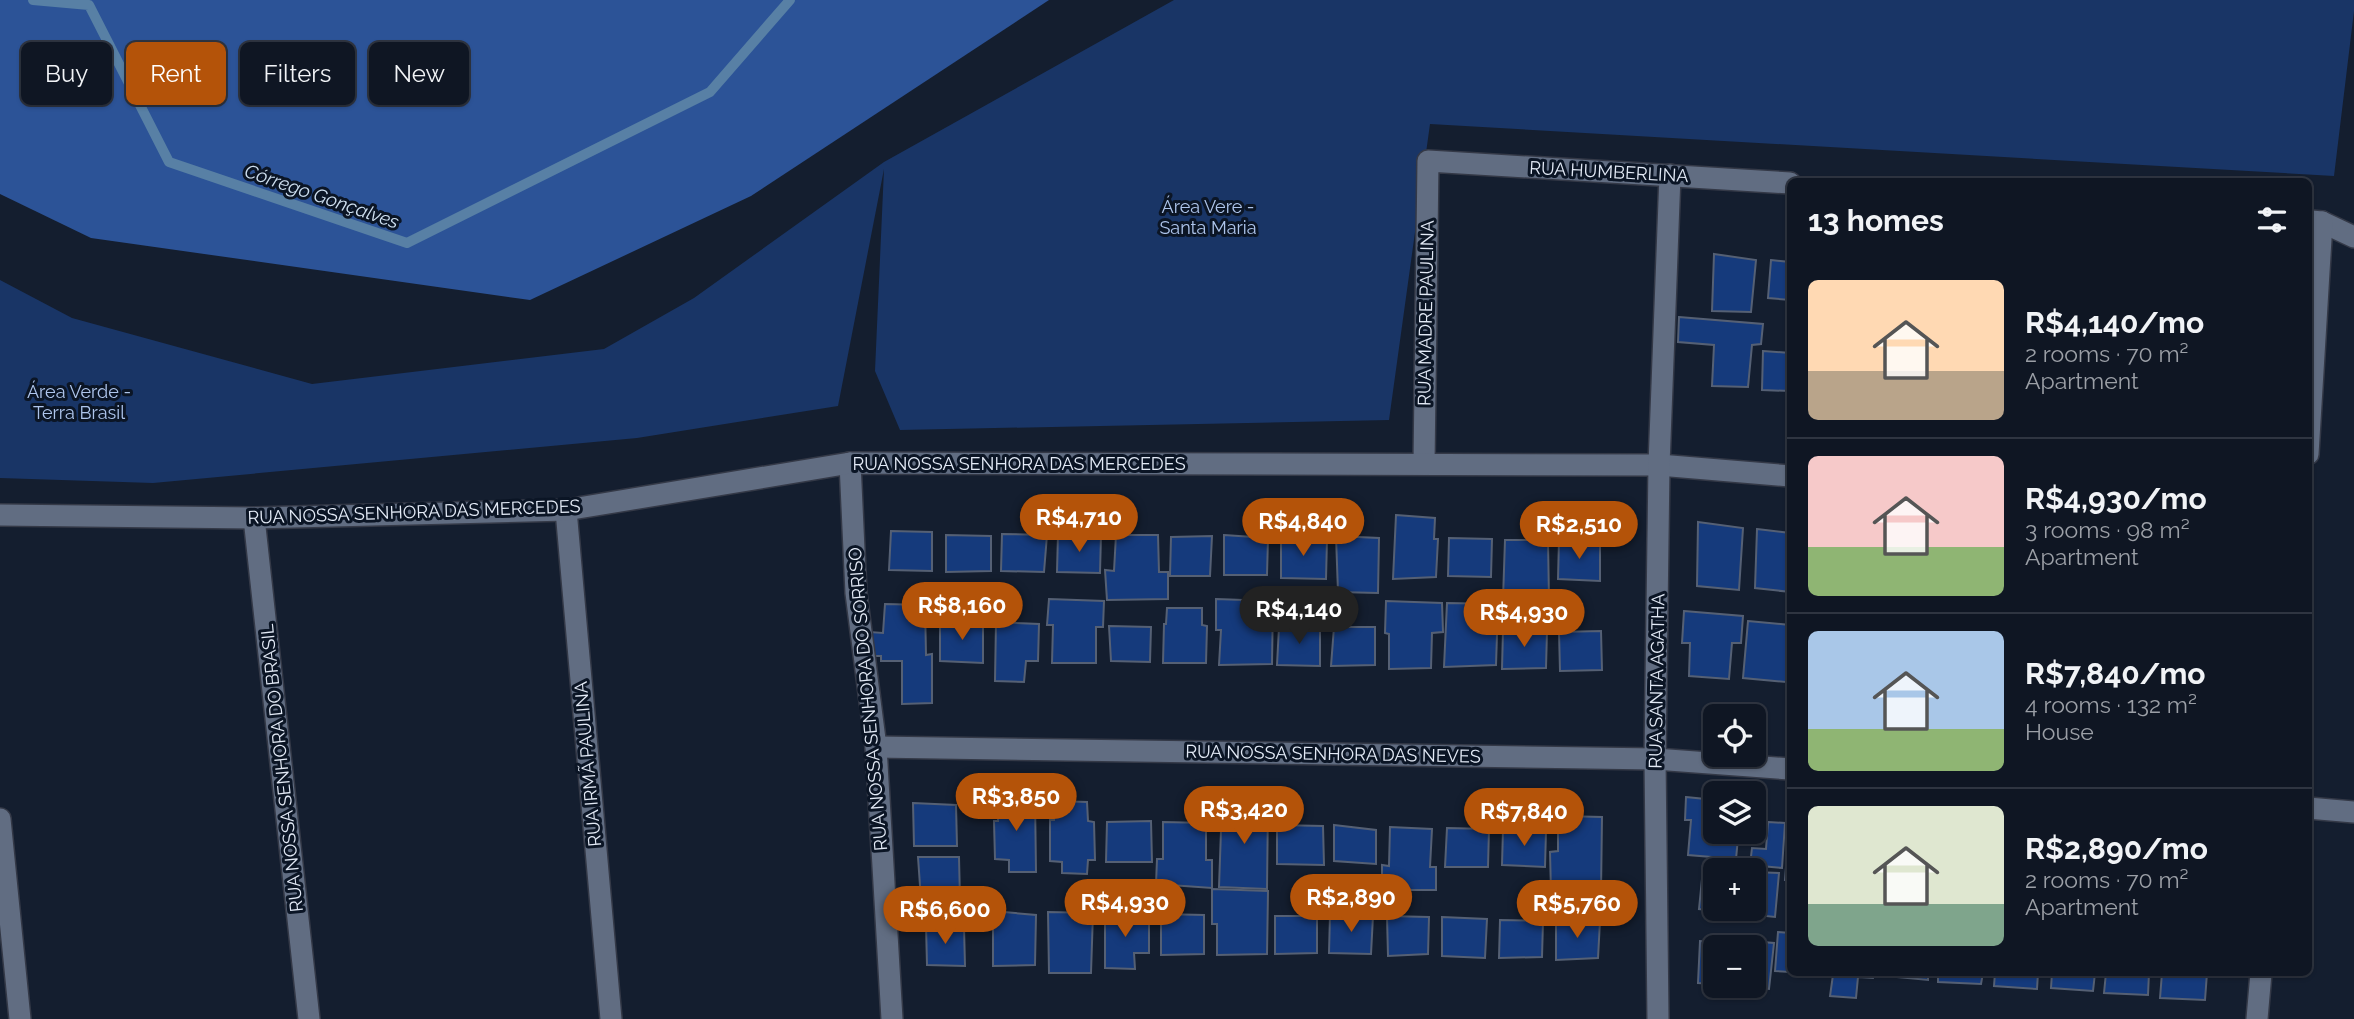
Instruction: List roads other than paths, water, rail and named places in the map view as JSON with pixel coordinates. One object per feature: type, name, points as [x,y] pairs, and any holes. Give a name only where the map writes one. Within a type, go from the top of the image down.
[{"type":"street","name":"RUA HUMBERLINA","points":[[1428,161],[1787,183]]},
{"type":"street","name":"RUA MADRE PAULINA","points":[[1424,464],[1428,161]]},
{"type":"street","name":"RUA SANTA AGATHA","points":[[1658,1019],[1655,759],[1659,465],[1671,175]]},
{"type":"street","points":[[2312,321],[2315,222],[2354,237]]},
{"type":"street","name":"RUA NOSSA SENHORA DAS MERCEDES","points":[[0,515],[254,518],[566,510],[849,463],[1659,465],[1787,476]]},
{"type":"street","name":"RUA NOSSA SENHORA DO SORRISO","points":[[849,463],[856,593],[876,747],[892,1019]]},
{"type":"street","name":"RUA IRMÃ PAULINA","points":[[566,510],[611,1019]]},
{"type":"street","name":"RUA NOSSA SENHORA DO BRASIL","points":[[254,518],[309,1019]]},
{"type":"street","name":"RUA NOSSA SENHORA DAS NEVES","points":[[876,747],[1655,759],[1787,769]]},
{"type":"street","points":[[2312,808],[2354,813]]},
{"type":"street","points":[[0,819],[20,1019]]},
{"type":"street","points":[[2257,1019],[2261,976]]},
{"type":"waterway","name":"Córrego Gonçalves","points":[[33,0],[89,5],[169,162],[407,243],[710,92],[790,0]]},
{"type":"park label","name":"Área Vere - Santa Maria","points":[[1208,217]]},
{"type":"park label","name":"Área Verde - Terra Brasil","points":[[79,402]]}]
